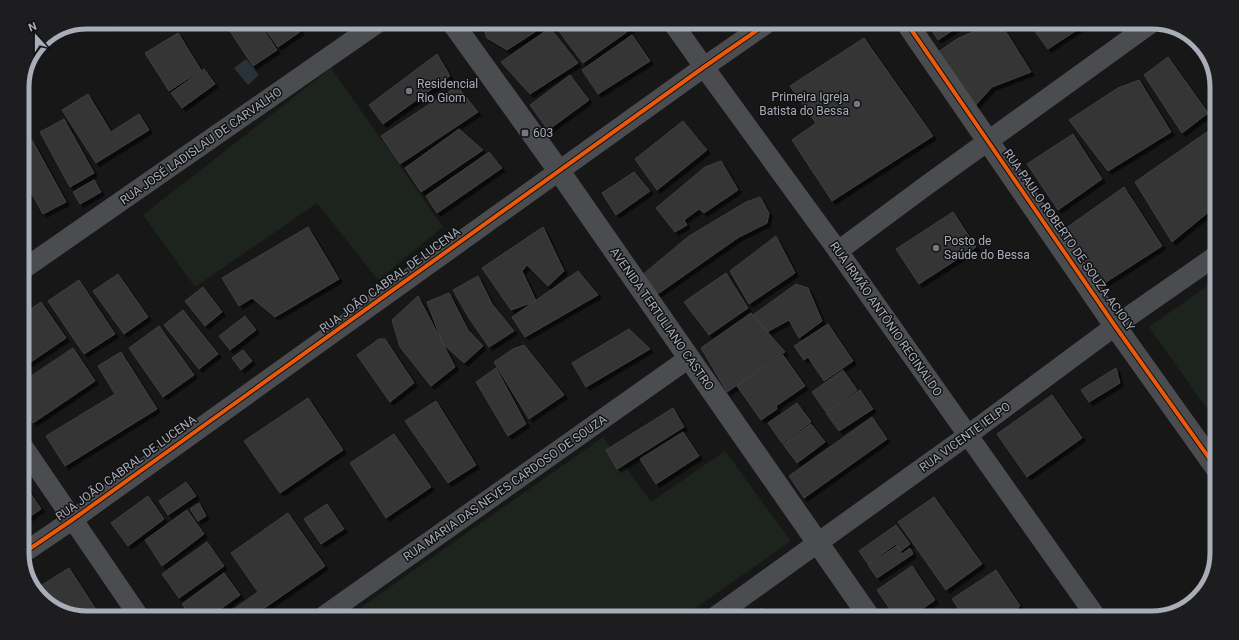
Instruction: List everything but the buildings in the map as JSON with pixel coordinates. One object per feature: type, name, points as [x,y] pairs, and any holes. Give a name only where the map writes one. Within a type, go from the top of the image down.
[{"type":"street","name":"RUA JOSÉ LADISLAU DE CARVALHO","points":[[29,265],[369,29]]},
{"type":"street","name":"AVENIDA TERTULIANO CASTRO","points":[[457,29],[865,611]]},
{"type":"street","name":"RUA IRMÃO ANTÔNIO REGINALDO","points":[[677,29],[838,251],[1092,611]]},
{"type":"street","name":"RUA JOÃO CABRAL DE LUCENA","points":[[29,549],[759,29]]},
{"type":"street","name":"RUA PAULO ROBERTO DE SOUZA ACIOLY","points":[[911,29],[1115,326],[1210,459]]},
{"type":"street","points":[[838,251],[1143,29]]},
{"type":"street","name":"RUA VICENTE IELPO","points":[[723,611],[968,435],[1115,326],[1210,260]]},
{"type":"street","name":"RUA MARIA DAS NEVES CARDOSO DE SOUZA","points":[[331,611],[689,358]]},
{"type":"street","points":[[29,456],[135,611]]},
{"type":"shaded area","points":[[246,59],[259,75],[248,85],[234,68]]},
{"type":"shaded area","points":[[331,68],[443,227],[378,280],[317,203],[195,287],[143,215]]},
{"type":"shaded area","points":[[1210,284],[1210,413],[1149,327]]},
{"type":"shaded area","points":[[603,437],[651,502],[725,451],[791,541],[691,611],[356,611]]},
{"type":"cycle path","points":[[29,549],[759,29]]},
{"type":"cycle path","points":[[911,29],[1115,326],[1210,459]]},
{"type":"place","name":"Residencial Rio Giom","points":[[409,91]]},
{"type":"place","name":"Primeira Igreja Batista do Bessa","points":[[857,104]]},
{"type":"place","name":"603","points":[[525,133]]},
{"type":"place","name":"Posto de Saúde do Bessa","points":[[936,248]]}]
